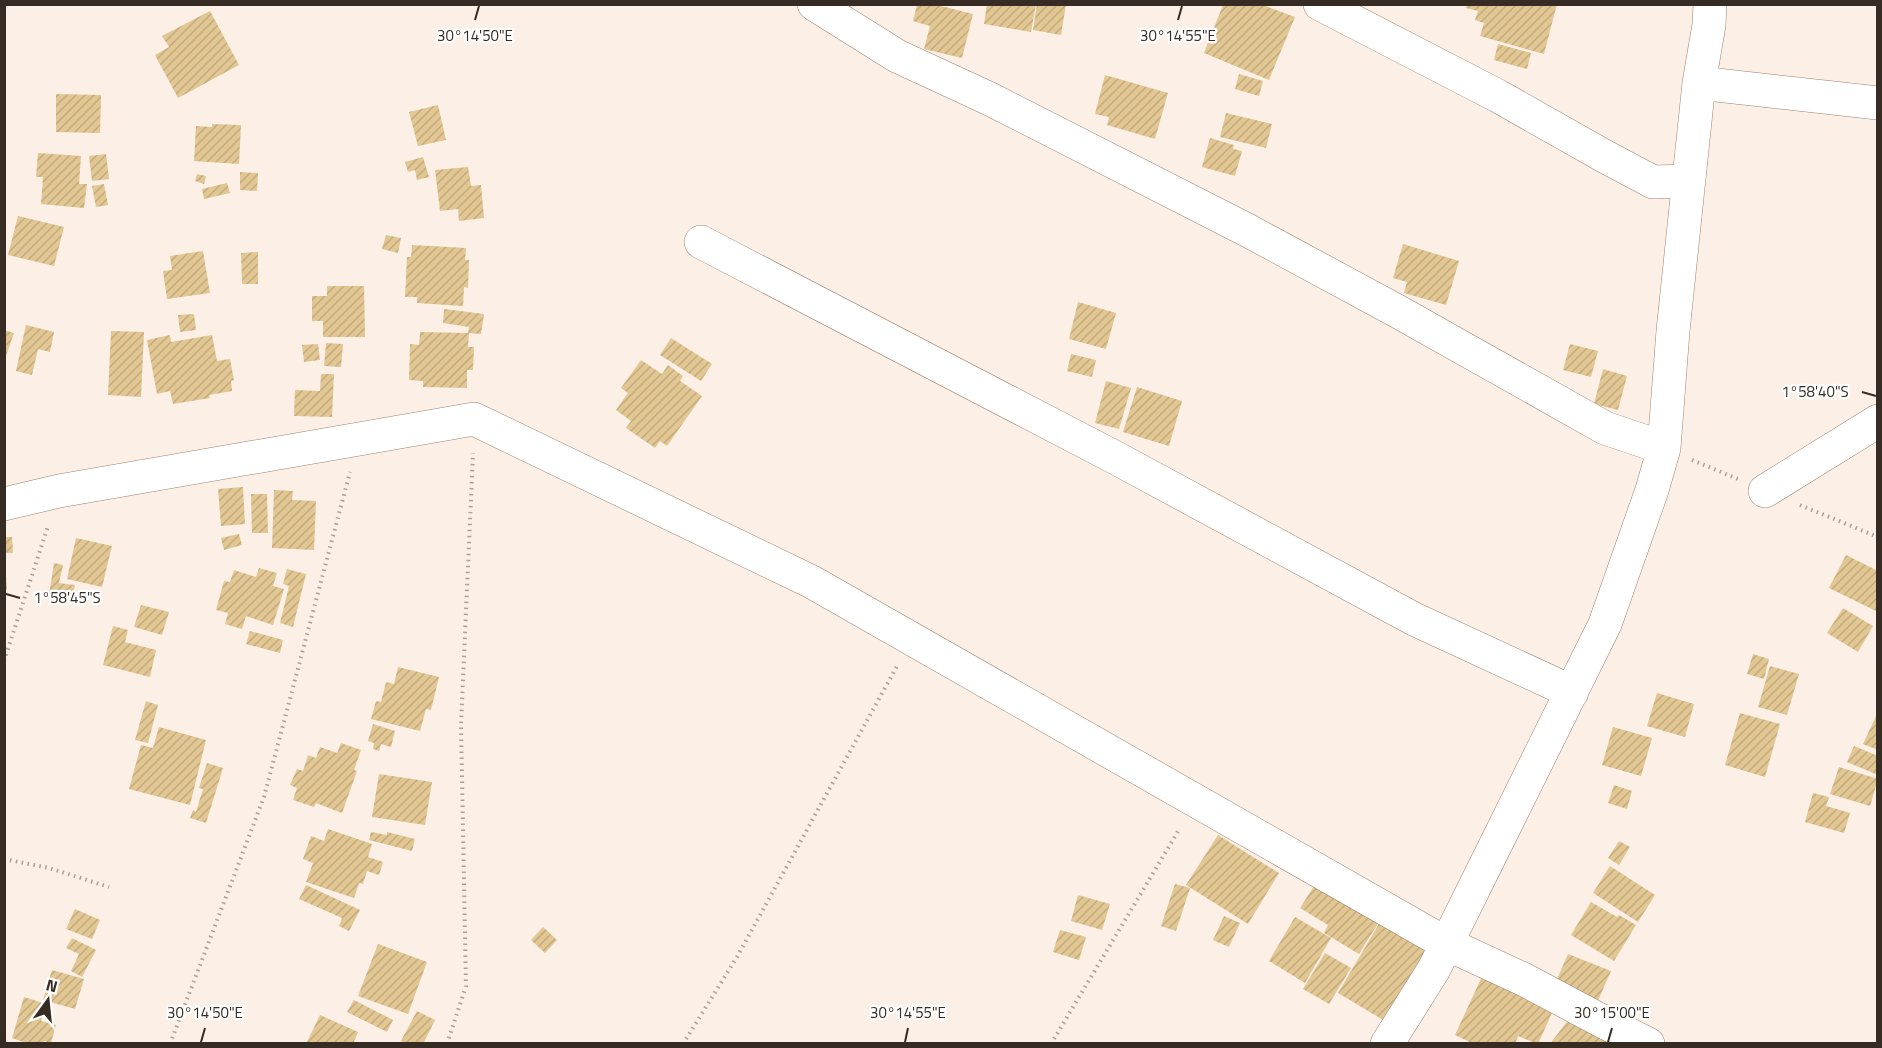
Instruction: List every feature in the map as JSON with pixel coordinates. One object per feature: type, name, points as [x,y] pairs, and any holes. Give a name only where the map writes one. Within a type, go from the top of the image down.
[{"type":"street","points":[[814,4],[897,57],[990,99],[1247,230],[1605,428],[1664,448]]},
{"type":"street","points":[[1320,4],[1498,96],[1653,182],[1689,181]]},
{"type":"street","points":[[1387,1044],[1447,944],[1605,624],[1652,490],[1664,448],[1673,331],[1699,83],[1709,25],[1710,4]]},
{"type":"street","points":[[1699,83],[1878,102]]},
{"type":"street","points":[[701,242],[1116,458],[1414,619],[1572,692]]},
{"type":"street","points":[[4,504],[59,491],[474,419],[812,582],[1447,944],[1525,980],[1648,1044]]},
{"type":"street","points":[[1765,490],[1878,421]]},
{"type":"path","points":[[447,1044],[466,986],[461,725],[474,419]]},
{"type":"path","points":[[170,1044],[264,797],[358,439]]},
{"type":"path","points":[[4,661],[59,491]]},
{"type":"path","points":[[683,1044],[737,957],[911,639]]},
{"type":"path","points":[[1050,1044],[1196,800]]},
{"type":"path","points":[[4,859],[49,868],[109,887]]},
{"type":"building","points":[[987,4],[1036,4],[1031,32],[984,24]]},
{"type":"building","points":[[1037,4],[1066,4],[1061,35],[1033,30]]},
{"type":"building","points":[[1467,4],[1557,4],[1544,54],[1480,36],[1484,23],[1475,20],[1478,11],[1466,8]]},
{"type":"building","points":[[917,5],[937,5],[973,14],[962,58],[924,49],[930,26],[913,21]]},
{"type":"building","points":[[1223,5],[1263,5],[1295,17],[1269,80],[1204,53]]},
{"type":"building","points":[[210,11],[239,65],[178,98],[155,55],[169,47],[162,36]]},
{"type":"building","points":[[1498,44],[1531,53],[1527,69],[1494,60]]},
{"type":"building","points":[[1239,74],[1263,81],[1259,96],[1235,89]]},
{"type":"building","points":[[1105,75],[1168,93],[1155,139],[1107,125],[1109,117],[1095,114]]},
{"type":"building","points":[[56,94],[101,95],[100,133],[56,132]]},
{"type":"building","points":[[438,105],[446,140],[418,146],[409,112]]},
{"type":"building","points":[[1226,113],[1272,124],[1266,148],[1220,137]]},
{"type":"building","points":[[212,124],[241,125],[239,164],[194,161],[196,126],[212,127]]},
{"type":"building","points":[[1210,138],[1234,145],[1233,149],[1242,151],[1235,176],[1202,167]]},
{"type":"building","points":[[38,153],[81,156],[79,184],[87,184],[84,208],[41,204],[43,177],[36,177]]},
{"type":"building","points":[[106,154],[109,179],[92,181],[89,156]]},
{"type":"building","points":[[423,157],[429,177],[417,180],[415,170],[408,172],[405,162]]},
{"type":"building","points":[[468,167],[471,186],[481,185],[484,218],[459,221],[458,209],[440,211],[435,170]]},
{"type":"building","points":[[240,172],[258,173],[257,191],[240,190]]},
{"type":"building","points":[[197,174],[206,176],[204,184],[195,181]]},
{"type":"building","points":[[227,183],[230,193],[204,199],[202,189]]},
{"type":"building","points":[[104,184],[108,205],[96,207],[92,186]]},
{"type":"building","points":[[18,216],[64,227],[54,266],[8,255]]},
{"type":"building","points":[[386,235],[401,238],[398,253],[382,249]]},
{"type":"building","points":[[1403,244],[1459,261],[1446,305],[1404,293],[1407,282],[1393,278]]},
{"type":"building","points":[[412,245],[466,248],[465,260],[469,260],[468,288],[464,287],[463,306],[417,303],[417,297],[405,297],[407,257],[411,257]]},
{"type":"building","points":[[203,251],[210,293],[167,299],[163,271],[172,270],[170,256]]},
{"type":"building","points":[[258,252],[258,284],[242,284],[241,253]]},
{"type":"building","points":[[327,286],[364,286],[365,337],[323,337],[323,321],[312,321],[312,296],[327,296]]},
{"type":"building","points":[[1078,302],[1116,313],[1106,349],[1069,339]]},
{"type":"building","points":[[444,309],[484,314],[481,334],[468,333],[469,327],[443,323]]},
{"type":"building","points":[[194,314],[196,330],[180,332],[178,315]]},
{"type":"building","points":[[26,325],[54,332],[50,352],[38,349],[32,375],[16,371]]},
{"type":"building","points":[[4,330],[14,333],[5,359],[4,359]]},
{"type":"building","points":[[111,331],[144,332],[141,397],[108,395]]},
{"type":"building","points":[[420,332],[469,333],[468,347],[474,347],[473,370],[467,370],[467,388],[423,387],[423,381],[409,380],[410,344],[419,345]]},
{"type":"building","points":[[170,335],[171,342],[212,335],[217,361],[230,359],[234,380],[231,381],[232,391],[209,395],[210,398],[173,404],[170,391],[157,394],[147,340]]},
{"type":"building","points":[[671,338],[712,364],[701,381],[660,355]]},
{"type":"building","points":[[326,343],[343,344],[341,367],[324,366]]},
{"type":"building","points":[[318,344],[320,360],[304,362],[302,345]]},
{"type":"building","points":[[1570,344],[1598,351],[1591,377],[1563,370]]},
{"type":"building","points":[[1071,354],[1096,360],[1092,377],[1067,371]]},
{"type":"building","points":[[641,360],[662,374],[668,365],[683,376],[680,381],[702,396],[667,446],[660,441],[655,448],[626,428],[631,421],[616,410],[628,393],[621,388]]},
{"type":"building","points":[[1603,369],[1627,376],[1618,410],[1594,404]]},
{"type":"building","points":[[321,374],[334,374],[332,417],[294,416],[295,390],[320,391]]},
{"type":"building","points":[[1106,381],[1131,388],[1119,429],[1095,423]]},
{"type":"building","points":[[1137,387],[1182,401],[1169,446],[1123,432]]},
{"type":"building","points":[[243,487],[245,524],[221,526],[218,489]]},
{"type":"building","points":[[274,490],[293,491],[292,500],[316,501],[314,550],[272,548]]},
{"type":"building","points":[[251,494],[267,494],[268,533],[252,533]]},
{"type":"building","points":[[239,534],[242,545],[224,550],[221,538]]},
{"type":"building","points":[[4,537],[12,537],[13,553],[4,553]]},
{"type":"building","points":[[76,538],[112,546],[102,587],[67,579]]},
{"type":"building","points":[[1846,555],[1878,571],[1876,611],[1829,588]]},
{"type":"building","points":[[54,563],[63,565],[59,583],[75,585],[72,599],[49,595]]},
{"type":"building","points":[[259,568],[277,573],[273,586],[284,589],[273,625],[246,616],[242,629],[225,624],[228,613],[216,610],[224,581],[230,582],[234,570],[256,577]]},
{"type":"building","points":[[287,569],[306,574],[293,627],[280,623],[289,586],[283,584]]},
{"type":"building","points":[[4,575],[6,575],[7,590],[4,590]]},
{"type":"building","points":[[141,605],[169,612],[162,635],[134,627]]},
{"type":"building","points":[[1843,608],[1873,626],[1858,652],[1827,633]]},
{"type":"building","points":[[113,626],[128,630],[125,642],[156,650],[150,677],[103,665]]},
{"type":"building","points":[[250,631],[283,640],[280,653],[246,644]]},
{"type":"building","points":[[1753,654],[1769,659],[1764,679],[1747,674]]},
{"type":"building","points":[[1770,666],[1799,674],[1787,715],[1758,707]]},
{"type":"building","points":[[398,667],[439,677],[431,710],[426,709],[420,731],[371,719],[376,701],[381,702],[386,682],[394,684]]},
{"type":"building","points":[[1657,693],[1694,704],[1685,737],[1647,726]]},
{"type":"building","points":[[146,701],[158,705],[148,743],[135,740]]},
{"type":"building","points":[[1878,712],[1878,750],[1863,744]]},
{"type":"building","points":[[1740,713],[1780,724],[1765,777],[1725,765]]},
{"type":"building","points":[[373,724],[395,731],[391,747],[381,744],[379,751],[373,749],[374,743],[368,741]]},
{"type":"building","points":[[159,727],[206,740],[190,805],[129,789],[141,745],[153,748]]},
{"type":"building","points":[[1613,727],[1652,738],[1641,776],[1602,765]]},
{"type":"building","points":[[341,743],[361,750],[354,770],[357,771],[342,813],[316,803],[314,807],[293,800],[297,788],[290,785],[297,769],[303,771],[308,755],[316,758],[320,747],[337,753]]},
{"type":"building","points":[[1854,746],[1878,756],[1878,775],[1847,762]]},
{"type":"building","points":[[207,763],[223,768],[206,823],[190,818],[193,810],[196,812],[203,789],[199,788]]},
{"type":"building","points":[[1839,767],[1878,779],[1870,806],[1830,794]]},
{"type":"building","points":[[379,774],[432,782],[425,825],[372,817]]},
{"type":"building","points":[[1614,785],[1632,791],[1627,809],[1608,803]]},
{"type":"building","points":[[1813,793],[1829,797],[1826,806],[1850,813],[1844,833],[1805,822]]},
{"type":"building","points":[[328,829],[372,844],[368,857],[383,862],[379,875],[367,871],[363,884],[359,883],[354,898],[306,882],[313,863],[303,859],[311,836],[324,841]]},
{"type":"building","points":[[371,832],[387,835],[387,832],[415,839],[412,851],[369,840]]},
{"type":"building","points":[[1218,835],[1279,873],[1248,924],[1186,885]]},
{"type":"building","points":[[1619,841],[1630,847],[1619,865],[1608,858]]},
{"type":"building","points":[[1610,866],[1655,895],[1638,922],[1593,893]]},
{"type":"building","points":[[1175,884],[1190,888],[1176,931],[1161,926]]},
{"type":"building","points":[[306,885],[360,910],[349,931],[339,926],[342,918],[299,899]]},
{"type":"building","points":[[1314,886],[1382,917],[1359,954],[1324,933],[1328,925],[1300,908]]},
{"type":"building","points":[[1078,895],[1110,904],[1102,930],[1071,921]]},
{"type":"building","points":[[1591,902],[1636,925],[1614,961],[1571,935]]},
{"type":"building","points":[[75,909],[100,920],[92,939],[66,929]]},
{"type":"building","points":[[1224,916],[1240,923],[1229,947],[1213,940]]},
{"type":"building","points":[[1295,917],[1331,938],[1305,983],[1269,961]]},
{"type":"building","points":[[1383,917],[1430,945],[1385,1021],[1338,993]]},
{"type":"building","points":[[543,927],[557,940],[545,953],[531,940]]},
{"type":"building","points":[[1060,930],[1086,937],[1079,960],[1053,952]]},
{"type":"building","points":[[72,938],[96,950],[82,977],[71,971],[79,954],[66,948]]},
{"type":"building","points":[[378,944],[427,962],[408,1014],[358,996]]},
{"type":"building","points":[[1325,953],[1351,968],[1329,1004],[1303,989]]},
{"type":"building","points":[[1568,954],[1611,971],[1597,1003],[1555,984]]},
{"type":"building","points":[[52,970],[84,979],[75,1009],[43,1000]]},
{"type":"building","points":[[1485,970],[1556,1004],[1538,1044],[1518,1036],[1515,1044],[1474,1044],[1455,1035]]},
{"type":"building","points":[[24,997],[46,1004],[41,1021],[56,1025],[51,1043],[44,1041],[43,1044],[29,1044],[12,1038]]},
{"type":"building","points":[[354,1000],[393,1020],[387,1032],[347,1012]]},
{"type":"building","points":[[417,1011],[435,1020],[423,1044],[405,1044],[401,1041]]},
{"type":"building","points":[[1575,1011],[1617,1044],[1550,1044]]},
{"type":"building","points":[[320,1015],[358,1032],[353,1044],[306,1044]]}]
